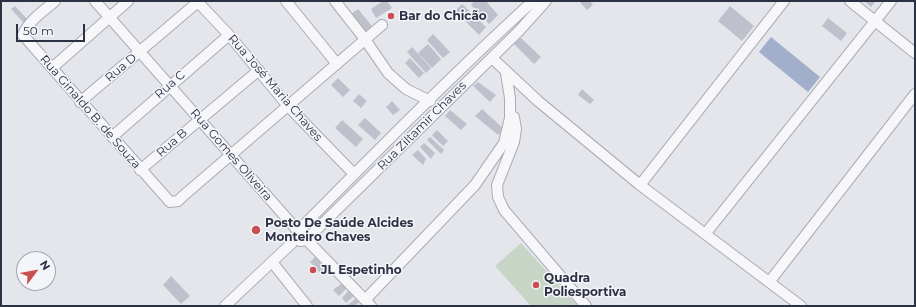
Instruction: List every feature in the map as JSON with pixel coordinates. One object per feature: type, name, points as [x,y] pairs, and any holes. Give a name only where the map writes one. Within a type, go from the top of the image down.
[{"type":"street","name":"Rua Ginaldo B. de Souza","points":[[56,1],[33,20],[25,29],[23,35],[80,102],[170,202],[178,201],[230,155]]},
{"type":"street","name":"Rua Gomes Oliveira","points":[[95,1],[306,240],[370,304]]},
{"type":"street","points":[[52,68],[128,1]]},
{"type":"street","points":[[286,1],[337,64]]},
{"type":"street","points":[[335,1],[364,38],[388,73],[406,89],[430,100]]},
{"type":"street","name":"Rua Ziltamir Chaves","points":[[225,306],[292,243],[298,231],[354,174],[533,1]]},
{"type":"street","name":"Rua Ziltamir Chaves","points":[[306,240],[492,58],[546,1]]},
{"type":"street","points":[[640,185],[784,1]]},
{"type":"street","points":[[850,1],[915,53]]},
{"type":"street","points":[[706,233],[891,1]]},
{"type":"street","name":"Rua José Maria Chaves","points":[[198,2],[229,35],[288,106],[354,174]]},
{"type":"street","name":"Rua D","points":[[80,102],[198,2]]},
{"type":"street","points":[[510,23],[519,31]]},
{"type":"street","points":[[230,155],[337,64],[364,38],[382,25]]},
{"type":"street","name":"Rua C","points":[[112,136],[229,35]]},
{"type":"street","points":[[492,58],[506,73],[640,185],[770,281],[801,306]]},
{"type":"street","name":"Rua B","points":[[140,170],[199,118],[259,70]]},
{"type":"street","points":[[506,73],[514,119],[515,135],[514,142],[496,185],[498,197],[504,210],[586,306]]},
{"type":"street","points":[[770,281],[915,94]]},
{"type":"street","points":[[370,304],[475,185],[504,144],[508,131],[510,98]]},
{"type":"street","points":[[292,243],[306,240]]},
{"type":"street","points":[[272,262],[307,306]]},
{"type":"green space","name":"Quadra Poliesportiva","points":[[521,243],[576,304],[574,306],[531,306],[495,266]]},
{"type":"water","points":[[771,37],[820,77],[808,92],[759,52]]},
{"type":"building","points":[[383,1],[387,1],[392,8],[376,18],[371,9]]},
{"type":"building","points":[[474,1],[486,1],[498,15],[489,24],[471,5]]},
{"type":"building","points":[[579,1],[590,1],[593,5],[587,10]]},
{"type":"building","points":[[864,1],[876,1],[871,7]]},
{"type":"building","points":[[462,4],[486,27],[479,35],[455,11]]},
{"type":"building","points":[[15,6],[28,20],[24,23],[11,9]]},
{"type":"building","points":[[730,6],[754,26],[742,41],[718,21]]},
{"type":"building","points":[[358,9],[372,26],[365,32],[351,14]]},
{"type":"building","points":[[828,18],[847,33],[841,41],[822,26]]},
{"type":"building","points":[[433,34],[450,52],[443,58],[427,40]]},
{"type":"building","points":[[521,38],[541,57],[534,64],[514,44]]},
{"type":"building","points":[[428,44],[441,59],[432,68],[418,53]]},
{"type":"building","points":[[412,47],[431,68],[426,73],[407,52]]},
{"type":"building","points":[[410,58],[424,73],[419,78],[405,63]]},
{"type":"building","points":[[338,78],[350,90],[343,97],[331,85]]},
{"type":"building","points":[[478,82],[496,95],[490,102],[473,86]]},
{"type":"building","points":[[582,89],[594,100],[590,104],[578,95]]},
{"type":"building","points":[[359,94],[367,101],[361,108],[353,101]]},
{"type":"building","points":[[392,101],[400,110],[393,115],[386,107]]},
{"type":"building","points":[[482,109],[505,130],[498,135],[475,116]]},
{"type":"building","points":[[450,110],[467,124],[461,130],[445,116]]},
{"type":"building","points":[[365,118],[381,133],[375,140],[358,125]]},
{"type":"building","points":[[342,120],[363,139],[356,147],[335,128]]},
{"type":"building","points":[[437,130],[448,141],[443,146],[432,135]]},
{"type":"building","points":[[430,137],[444,150],[441,154],[427,140]]},
{"type":"building","points":[[424,143],[435,153],[431,159],[420,147]]},
{"type":"building","points":[[418,150],[426,159],[423,165],[412,155]]},
{"type":"building","points":[[315,257],[327,269],[321,274],[310,262]]},
{"type":"building","points":[[171,276],[190,296],[181,304],[163,285]]},
{"type":"building","points":[[342,283],[347,288],[339,296],[333,290]]},
{"type":"building","points":[[349,290],[355,295],[346,303],[342,298]]},
{"type":"building","points":[[356,298],[359,302],[355,306],[347,306]]},
{"type":"place","name":"Bar do Chicão","points":[[391,16]]},
{"type":"place","name":"Posto De Saúde Alcides Monteiro Chaves","points":[[256,230]]},
{"type":"place","name":"JL Espetinho","points":[[313,270]]},
{"type":"place","name":"Quadra Poliesportiva","points":[[536,285]]}]
